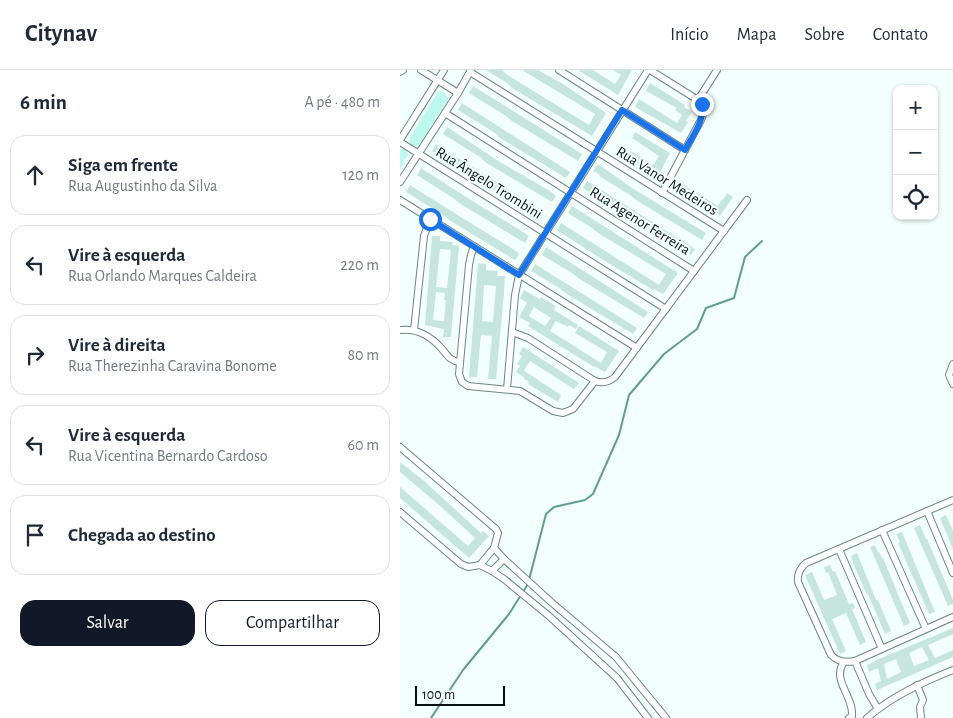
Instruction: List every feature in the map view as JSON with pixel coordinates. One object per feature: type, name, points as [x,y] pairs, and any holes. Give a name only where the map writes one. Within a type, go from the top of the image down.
[{"type":"street","points":[[422,70],[458,93]]},
{"type":"street","points":[[400,141],[444,70]]},
{"type":"street","points":[[559,70],[685,150]]},
{"type":"street","points":[[507,389],[519,275],[649,70],[698,100],[703,107],[703,115],[662,193]]},
{"type":"street","points":[[698,100],[717,70]]},
{"type":"street","points":[[400,182],[458,93],[470,71]]},
{"type":"street","name":"Rua Vanor Medeiros","points":[[470,71],[724,231]]},
{"type":"street","name":"Rua Agenor Ferreira","points":[[445,113],[694,271]]},
{"type":"street","name":"Rua Ângelo Trombini","points":[[400,141],[666,310]]},
{"type":"street","points":[[400,200],[637,348]]},
{"type":"street","points":[[512,332],[528,338],[595,381],[606,382],[613,379],[747,200]]},
{"type":"street","points":[[414,330],[424,236],[430,219]]},
{"type":"street","points":[[474,246],[469,265],[460,362],[459,376],[462,382],[466,385],[520,390],[553,411],[563,414],[573,410],[595,381]]},
{"type":"street","points":[[400,330],[414,330],[430,338],[441,347],[451,360],[460,362]]},
{"type":"street","points":[[952,381],[950,371],[953,364]]},
{"type":"street","points":[[401,450],[494,527],[498,533],[494,548],[480,565]]},
{"type":"street","points":[[953,500],[806,563],[802,567],[798,579],[831,655],[837,660],[844,662],[856,661],[953,617]]},
{"type":"street","points":[[927,511],[953,573]]},
{"type":"street","points":[[400,512],[463,565],[468,567],[480,565],[492,571],[549,616],[617,678],[648,718]]},
{"type":"street","points":[[882,530],[926,629]]},
{"type":"street","points":[[494,548],[551,602],[616,657],[666,718]]},
{"type":"street","points":[[838,549],[882,649]]},
{"type":"street","points":[[492,571],[504,559]]},
{"type":"street","points":[[856,661],[869,694],[878,709]]},
{"type":"street","points":[[844,662],[839,671],[840,678],[852,704],[852,716],[849,718]]},
{"type":"street","points":[[867,718],[917,685],[953,670]]},
{"type":"street","points":[[917,685],[923,700],[920,707],[923,718]]},
{"type":"green space","points":[[441,91],[445,93],[448,99],[420,144],[413,146],[410,143],[410,137],[437,93]]},
{"type":"green space","points":[[400,150],[407,150],[408,155],[400,169]]},
{"type":"building","points":[[486,70],[504,70],[509,76],[589,125],[595,114],[522,70],[538,70],[563,84],[606,113],[592,136],[512,88]]},
{"type":"building","points":[[578,70],[593,70],[615,84],[621,75],[613,70],[632,70],[618,95]]},
{"type":"building","points":[[650,83],[685,105],[684,107],[692,112],[681,133],[635,107],[639,99],[677,123],[682,115],[675,110],[677,108],[646,91]]},
{"type":"building","points":[[473,86],[582,154],[578,161],[469,93]]},
{"type":"building","points":[[462,103],[570,172],[566,178],[458,110]]},
{"type":"building","points":[[447,127],[500,162],[550,191],[556,196],[552,202],[485,162],[443,134]]},
{"type":"building","points":[[635,132],[670,153],[657,178],[627,159],[631,151],[653,165],[659,156],[632,138]]},
{"type":"building","points":[[436,144],[544,212],[541,219],[432,151]]},
{"type":"building","points":[[598,164],[632,188],[706,233],[702,240],[599,176],[593,171]]},
{"type":"building","points":[[421,168],[529,236],[525,243],[417,175]]},
{"type":"building","points":[[587,181],[695,249],[691,255],[583,188]]},
{"type":"building","points":[[679,182],[718,206],[727,193],[733,197],[720,216],[675,189]]},
{"type":"building","points":[[410,185],[513,249],[519,254],[515,260],[406,192]]},
{"type":"building","points":[[572,206],[678,273],[663,294],[603,260],[557,230],[561,223],[659,285],[666,274],[568,213]]},
{"type":"building","points":[[432,236],[440,236],[440,241],[453,242],[452,245],[459,246],[451,337],[443,337],[444,329],[425,325]],"holes":[[[440,249],[451,250],[447,288],[436,287]],[[436,292],[445,293],[444,321],[433,320]]]},
{"type":"building","points":[[546,247],[648,312],[644,318],[542,255]]},
{"type":"building","points":[[478,263],[486,264],[486,270],[498,271],[497,276],[505,276],[504,293],[496,379],[488,379],[492,336],[481,335],[477,377],[469,377]],"holes":[[[484,285],[496,286],[493,322],[482,321]]]},
{"type":"building","points":[[535,264],[637,328],[633,334],[531,271]]},
{"type":"building","points":[[524,290],[556,306],[554,310],[578,325],[576,329],[556,321],[550,331],[601,363],[607,352],[575,333],[579,326],[619,351],[605,372],[528,326],[530,323],[519,317],[527,303],[520,298]],"holes":[[[534,307],[551,318],[545,326],[529,316]]]},
{"type":"building","points":[[523,347],[579,383],[574,389],[530,361],[524,370],[561,395],[558,402],[528,384],[529,382],[525,378],[516,372],[520,366],[517,364],[522,356],[519,354]]},
{"type":"building","points":[[400,462],[423,480],[481,533],[483,531],[489,536],[469,558],[400,498],[400,487],[468,546],[475,538],[400,472]]},
{"type":"building","points":[[946,515],[953,531],[953,549],[940,518]]},
{"type":"building","points":[[920,525],[953,600],[953,604],[948,606],[914,528]]},
{"type":"building","points":[[902,532],[935,612],[929,614],[898,543],[900,542],[896,534]]},
{"type":"building","points":[[875,545],[883,558],[910,623],[904,626],[870,547]]},
{"type":"building","points":[[857,553],[891,631],[885,634],[853,563],[851,556]]},
{"type":"building","points":[[830,565],[833,572],[835,571],[849,604],[853,603],[855,608],[852,609],[866,642],[860,645],[846,613],[832,619],[846,651],[840,654],[805,575],[812,572],[824,600],[837,595],[828,572],[826,573],[824,567]]},
{"type":"building","points":[[953,628],[953,634],[928,645],[935,658],[953,650],[953,657],[877,690],[875,684],[881,681],[878,668],[869,672],[867,665]],"holes":[[[922,647],[929,660],[914,666],[909,653]],[[896,659],[901,672],[887,679],[884,664]]]},
{"type":"waterway","points":[[529,580],[546,514],[554,507],[585,500],[593,494],[619,435],[629,395],[664,354],[697,329],[706,308],[734,298],[745,257],[762,241]]},
{"type":"waterway","points":[[431,718],[463,670],[509,614],[528,584]]},
{"type":"route","points":[[430,219],[519,275],[622,110],[685,150],[702,118],[702,104]]}]
